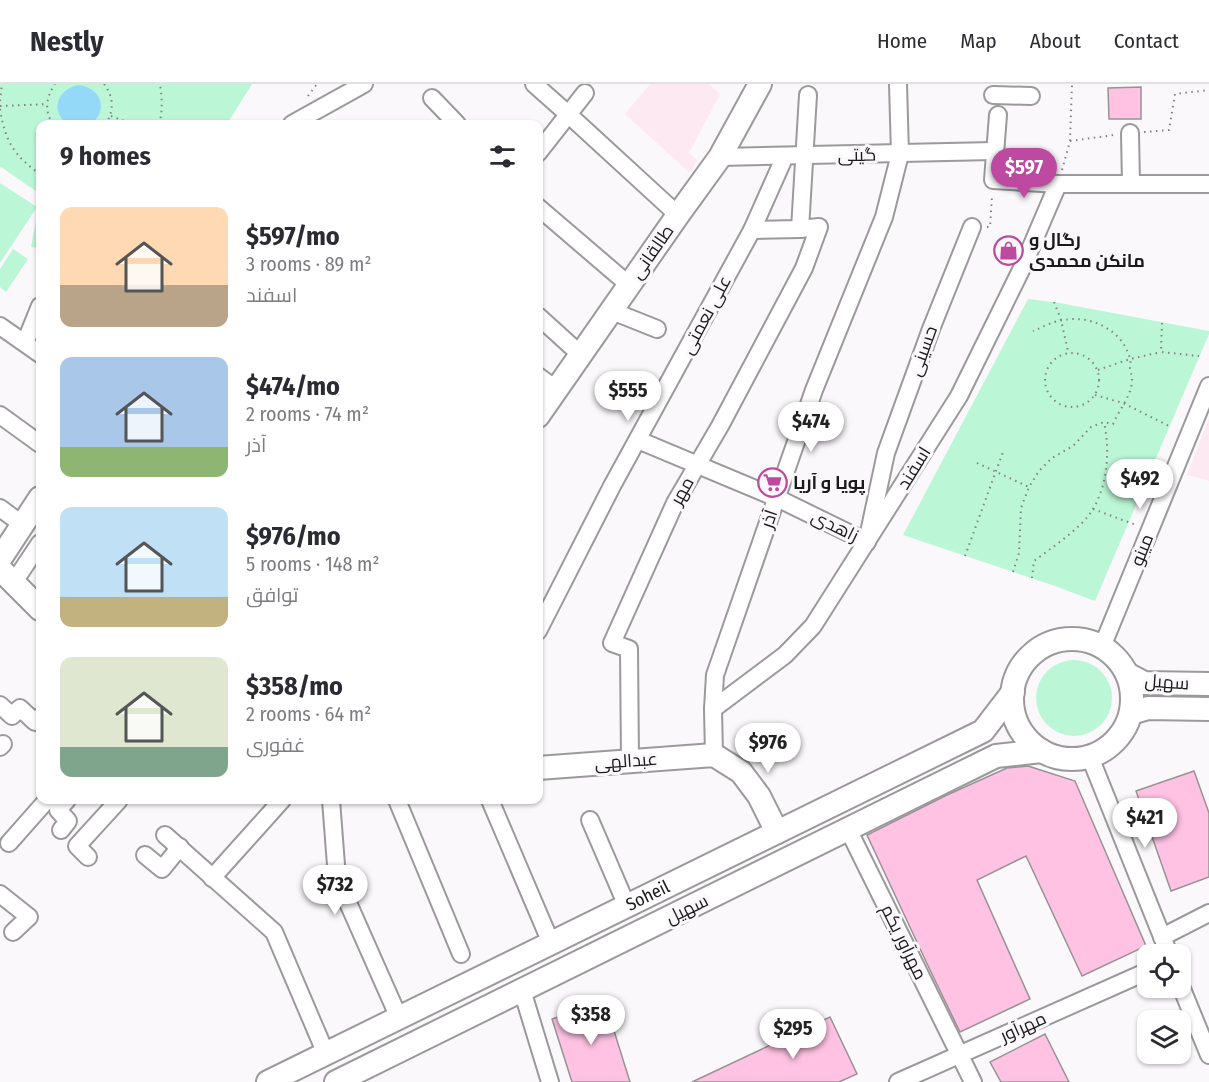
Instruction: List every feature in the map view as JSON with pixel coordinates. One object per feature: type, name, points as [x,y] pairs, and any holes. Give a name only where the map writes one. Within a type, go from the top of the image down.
[{"type":"main road","name":"طالقانی","points":[[543,409],[720,157],[760,84]]},
{"type":"main road","points":[[0,559],[36,504]]},
{"type":"main road","points":[[7,576],[36,605]]},
{"type":"main road","points":[[1064,639],[1084,640],[1102,646],[1117,658],[1127,674],[1132,693],[1131,713],[1123,732],[1108,747],[1090,757],[1057,758],[1042,751],[1028,740],[1019,726],[1013,709],[1013,692],[1018,673],[1029,657],[1045,645],[1064,639]]},
{"type":"main road","name":"سهیل","points":[[1127,674],[1144,683],[1209,684]]},
{"type":"main road","name":"Soheil","points":[[268,1082],[983,731],[1013,692]]},
{"type":"main road","name":"سهیل","points":[[1131,713],[1148,708],[1209,709]]},
{"type":"main road","name":"سهیل","points":[[336,1082],[996,756],[1042,751]]},
{"type":"main road","name":"عبدالهی","points":[[543,768],[714,755]]},
{"type":"main road","points":[[714,755],[741,772],[759,796],[777,832]]},
{"type":"street","points":[[300,120],[364,84]]},
{"type":"street","points":[[534,84],[678,215]]},
{"type":"street","name":"آذر","points":[[714,755],[715,675],[814,390],[884,217],[900,154],[898,84]]},
{"type":"street","points":[[543,147],[585,93]]},
{"type":"street","points":[[752,230],[800,229],[808,95]]},
{"type":"street","points":[[1030,96],[995,100],[993,180],[1058,184],[1209,184]]},
{"type":"street","points":[[432,98],[453,120]]},
{"type":"street","points":[[314,113],[322,120]]},
{"type":"street","points":[[1130,132],[1131,184]]},
{"type":"street","name":"گیتی","points":[[720,157],[994,151]]},
{"type":"street","name":"علی نعمتی","points":[[543,622],[612,486],[752,230],[785,156]]},
{"type":"street","name":"اسفند","points":[[713,709],[785,655],[813,626],[959,396],[1023,266],[1058,184]]},
{"type":"street","points":[[543,211],[629,285]]},
{"type":"street","name":"مهر","points":[[630,761],[629,650],[612,642],[675,502],[720,426],[804,268],[819,227],[800,229]]},
{"type":"street","name":"حسینی","points":[[867,542],[886,453],[931,329],[972,227]]},
{"type":"street","points":[[612,311],[657,329]]},
{"type":"street","points":[[25,343],[36,316]]},
{"type":"street","points":[[543,321],[581,355]]},
{"type":"street","points":[[0,326],[36,351]]},
{"type":"street","points":[[543,380],[557,390]]},
{"type":"street","name":"مینو","points":[[1102,646],[1209,386]]},
{"type":"street","points":[[0,415],[36,441]]},
{"type":"street","name":"زاهدی","points":[[638,440],[777,498],[867,542]]},
{"type":"street","points":[[0,508],[22,525]]},
{"type":"street","points":[[7,576],[36,550]]},
{"type":"street","points":[[0,707],[12,716],[20,708],[36,721]]},
{"type":"street","points":[[1090,757],[1165,944]]},
{"type":"street","points":[[9,843],[43,804]]},
{"type":"street","points":[[61,830],[68,821],[58,810],[63,804]]},
{"type":"street","points":[[88,857],[77,846],[115,804]]},
{"type":"street","points":[[212,878],[278,804]]},
{"type":"street","points":[[331,804],[337,878],[399,1017]]},
{"type":"street","points":[[399,804],[461,954]]},
{"type":"street","points":[[492,804],[551,943]]},
{"type":"street","points":[[590,820],[627,906]]},
{"type":"street","name":"مهرآور یکم","points":[[848,829],[973,1082]]},
{"type":"street","points":[[165,835],[274,932],[326,1054]]},
{"type":"street","points":[[145,855],[162,869],[180,847]]},
{"type":"street","points":[[0,894],[29,917],[13,932]]},
{"type":"street","points":[[1162,937],[1209,913]]},
{"type":"street","name":"مهرآور","points":[[898,1082],[1137,976]]},
{"type":"street","points":[[522,990],[550,1082]]},
{"type":"street","points":[[1186,998],[1209,1055]]},
{"type":"path","points":[[0,101],[2,84]]},
{"type":"path","points":[[51,120],[47,113],[47,104],[49,94],[55,84]]},
{"type":"path","points":[[104,84],[111,95],[112,106],[108,120]]},
{"type":"path","points":[[160,84],[162,97],[160,120]]},
{"type":"path","points":[[1058,184],[1070,141],[1072,84]]},
{"type":"path","points":[[1070,141],[1130,132],[1169,130],[1174,94],[1209,90]]},
{"type":"path","points":[[36,171],[12,148],[3,128],[0,108],[47,104]]},
{"type":"path","points":[[111,116],[122,120]]},
{"type":"path","points":[[972,227],[990,227],[993,180]]},
{"type":"path","points":[[1054,302],[1061,320],[1068,352]]},
{"type":"path","points":[[1013,572],[1020,553],[1021,508],[1029,487],[1039,471],[1052,458],[1072,446],[1091,427],[1104,422],[1113,424],[1129,395],[1132,380],[1126,348],[1111,331],[1103,326],[1089,320],[1061,320],[1033,331]]},
{"type":"path","points":[[1161,352],[1162,323]]},
{"type":"path","points":[[1068,352],[1077,352],[1086,356],[1098,370],[1099,379],[1095,395],[1081,406],[1062,406],[1048,394],[1045,386],[1044,377],[1052,360],[1068,352]]},
{"type":"path","points":[[1098,370],[1161,352],[1199,356]]},
{"type":"path","points":[[1095,395],[1123,403],[1169,426]]},
{"type":"path","points":[[1032,578],[1034,561],[1082,523],[1093,509],[1106,470],[1108,438],[1104,422]]},
{"type":"path","points":[[965,556],[1004,452]]},
{"type":"path","points":[[977,463],[1029,487]]},
{"type":"path","points":[[1093,509],[1150,530]]},
{"type":"shaded area","points":[[650,84],[709,84],[720,94],[689,153],[697,160],[690,173],[625,114]]},
{"type":"shaded area","points":[[1209,418],[1209,481],[1187,475]]},
{"type":"green space","points":[[0,84],[252,84],[230,120],[36,120],[36,191],[0,168]]},
{"type":"green space","points":[[0,183],[36,209],[0,263]]},
{"type":"green space","points":[[36,221],[36,248],[31,247]]},
{"type":"green space","points":[[13,249],[28,259],[6,292],[0,287],[0,269]]},
{"type":"green space","points":[[1028,299],[1209,331],[1095,601],[903,535]]},
{"type":"green space","points":[[1074,660],[1089,663],[1101,671],[1109,683],[1112,698],[1109,713],[1101,725],[1089,733],[1074,736],[1059,733],[1047,725],[1039,713],[1036,698],[1039,683],[1047,671],[1059,663]]},
{"type":"water","points":[[78,85],[97,94],[101,105],[95,120],[62,119],[57,107],[58,101],[65,91]]},
{"type":"building","points":[[1141,87],[1141,119],[1109,119],[1108,88]]},
{"type":"building","points":[[1028,766],[1075,781],[1145,944],[1137,944],[1137,950],[1082,976],[1026,856],[977,880],[1030,999],[960,1032],[867,835],[1007,768]]},
{"type":"building","points":[[1194,771],[1209,813],[1209,877],[1171,891],[1136,791]]},
{"type":"building","points":[[605,1002],[630,1082],[572,1082],[552,1019]]},
{"type":"building","points":[[830,1017],[857,1074],[839,1082],[692,1082]]},
{"type":"building","points":[[1045,1034],[1069,1082],[1001,1082],[990,1062]]},
{"type":"place","name":"رگال و مانکن محمدی","points":[[1008,250]]},
{"type":"place","name":"پویا و آریا","points":[[772,483]]}]
